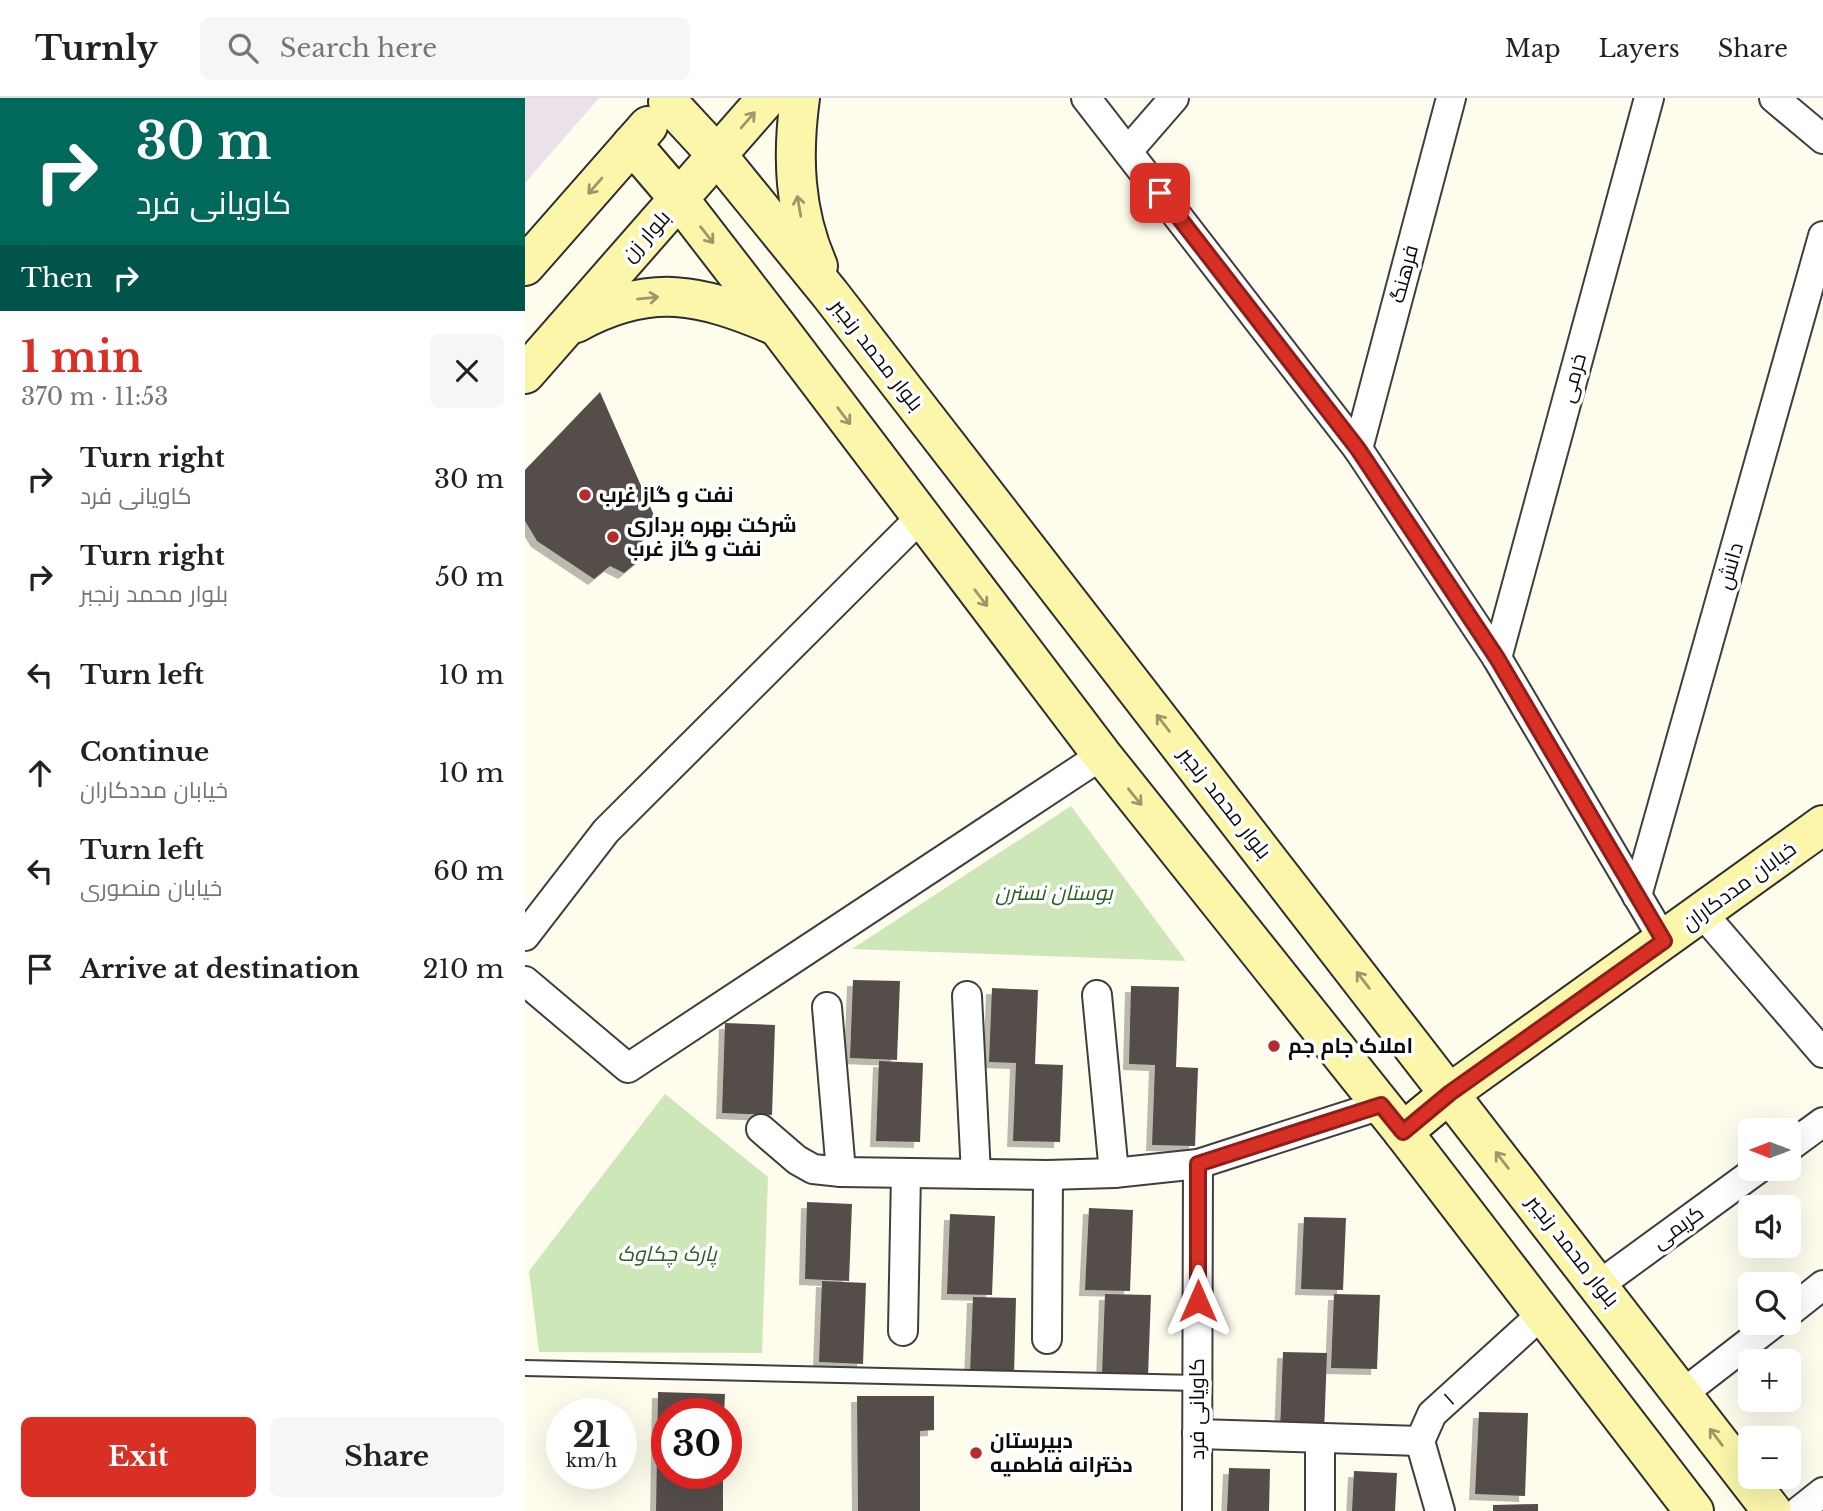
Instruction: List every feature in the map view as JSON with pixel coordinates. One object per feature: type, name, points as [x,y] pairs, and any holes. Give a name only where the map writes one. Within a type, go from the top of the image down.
[{"type":"street","name":"بلوار زن","points":[[525,374],[767,98]]},
{"type":"street","points":[[800,98],[795,151],[796,189],[802,223],[830,294]]},
{"type":"street","points":[[1086,98],[1358,449],[1497,658],[1664,941]]},
{"type":"street","points":[[1128,151],[1174,98]]},
{"type":"street","name":"فرهنگ","points":[[1358,449],[1451,98]]},
{"type":"street","name":"خرمی","points":[[1497,658],[1649,98]]},
{"type":"street","points":[[1774,98],[1823,139]]},
{"type":"street","name":"بلوار محمد رنجبر","points":[[668,99],[830,294],[1772,1511]]},
{"type":"street","points":[[525,266],[668,99]]},
{"type":"street","points":[[632,144],[679,199],[777,326],[1102,755],[1392,1118],[1694,1511]]},
{"type":"street","name":"دانش","points":[[1637,896],[1823,236]]},
{"type":"street","points":[[562,331],[617,304],[646,298],[672,297],[715,302],[777,326]]},
{"type":"street","points":[[525,936],[606,831],[920,518]]},
{"type":"street","points":[[525,981],[628,1068],[1102,755]]},
{"type":"street","name":"خیابان مددکاران","points":[[1392,1118],[1450,1093],[1703,914],[1823,825]]},
{"type":"street","points":[[1703,914],[1823,1054]]},
{"type":"street","points":[[1097,995],[1114,1173]]},
{"type":"street","points":[[967,996],[976,1174]]},
{"type":"street","points":[[827,1007],[841,1172]]},
{"type":"street","points":[[761,1129],[797,1160],[813,1168],[841,1172],[1048,1175],[1114,1173],[1198,1164],[1392,1118]]},
{"type":"street","points":[[1801,1138],[1823,1122]]},
{"type":"street","name":"کاویانی فرد","points":[[1197,1511],[1198,1164]]},
{"type":"street","points":[[903,1331],[905,1173]]},
{"type":"street","points":[[1047,1339],[1048,1175]]},
{"type":"street","name":"کریمی","points":[[1599,1285],[1742,1181]]},
{"type":"street","points":[[1801,1302],[1823,1285]]},
{"type":"street","name":"۱","points":[[1420,1441],[1432,1414],[1542,1314]]},
{"type":"street","points":[[1682,1394],[1758,1335]]},
{"type":"street","points":[[1197,1434],[1420,1441],[1440,1511]]},
{"type":"street","points":[[1320,1438],[1320,1511]]},
{"type":"street","points":[[1799,1511],[1823,1492]]},
{"type":"lane","points":[[525,1368],[1198,1383]]},
{"type":"shaded area","points":[[525,98],[599,98],[525,183]]},
{"type":"green space","name":"بوستان نسترن","points":[[1071,806],[1186,961],[852,949]]},
{"type":"green space","name":"پارک چکاوک","points":[[665,1094],[768,1177],[762,1353],[539,1352],[529,1271]]},
{"type":"building","name":"نفت و گاز غرب","points":[[600,392],[660,529],[641,539],[647,554],[624,573],[610,566],[594,579],[537,541],[525,521],[525,470]]},
{"type":"building","points":[[853,980],[900,981],[897,1060],[850,1058]]},
{"type":"building","points":[[1131,986],[1179,987],[1176,1067],[1198,1068],[1195,1146],[1152,1145],[1155,1065],[1129,1064]]},
{"type":"building","points":[[992,988],[1038,990],[1035,1064],[1063,1065],[1060,1142],[1013,1141],[1016,1063],[989,1062]]},
{"type":"building","points":[[725,1023],[775,1025],[772,1115],[722,1113]]},
{"type":"building","points":[[879,1061],[923,1063],[920,1142],[876,1141]]},
{"type":"building","points":[[807,1202],[852,1204],[849,1281],[805,1279]]},
{"type":"building","points":[[1089,1208],[1133,1210],[1130,1291],[1085,1290]]},
{"type":"building","points":[[950,1214],[995,1216],[992,1295],[947,1294]]},
{"type":"building","points":[[1304,1217],[1346,1218],[1343,1290],[1301,1289]]},
{"type":"building","points":[[822,1281],[866,1283],[863,1364],[819,1362]]},
{"type":"building","points":[[1105,1294],[1151,1295],[1148,1376],[1102,1374]]},
{"type":"building","points":[[1334,1294],[1380,1295],[1377,1369],[1331,1368]]},
{"type":"building","points":[[973,1297],[1016,1298],[1014,1375],[970,1373]]},
{"type":"building","points":[[1283,1352],[1327,1353],[1324,1433],[1280,1431]]},
{"type":"building","points":[[658,1392],[725,1394],[725,1398],[658,1398]]},
{"type":"building","points":[[857,1396],[934,1396],[934,1430],[920,1431],[920,1511],[858,1511]]},
{"type":"building","points":[[1479,1412],[1528,1413],[1525,1496],[1475,1494]]},
{"type":"building","points":[[1229,1468],[1270,1469],[1269,1511],[1227,1511]]},
{"type":"building","points":[[1354,1471],[1397,1473],[1395,1511],[1352,1511]]},
{"type":"building","points":[[656,1489],[723,1489],[723,1511],[656,1511]]},
{"type":"building","points":[[1538,1504],[1538,1511],[1493,1511],[1493,1505]]},
{"type":"place","name":"نفت و گاز غرب","points":[[585,495]]},
{"type":"place","name":"شرکت بهره برداری نفت و گاز غرب","points":[[613,537]]},
{"type":"place","name":"املاک جام جم","points":[[1274,1046]]},
{"type":"place","name":"دبیرستان دخترانه فاطمیه","points":[[976,1453]]},
{"type":"route","points":[[1160,193],[1358,449],[1497,658],[1664,941],[1450,1093],[1403,1132],[1381,1105],[1198,1164],[1198,1301]]}]
